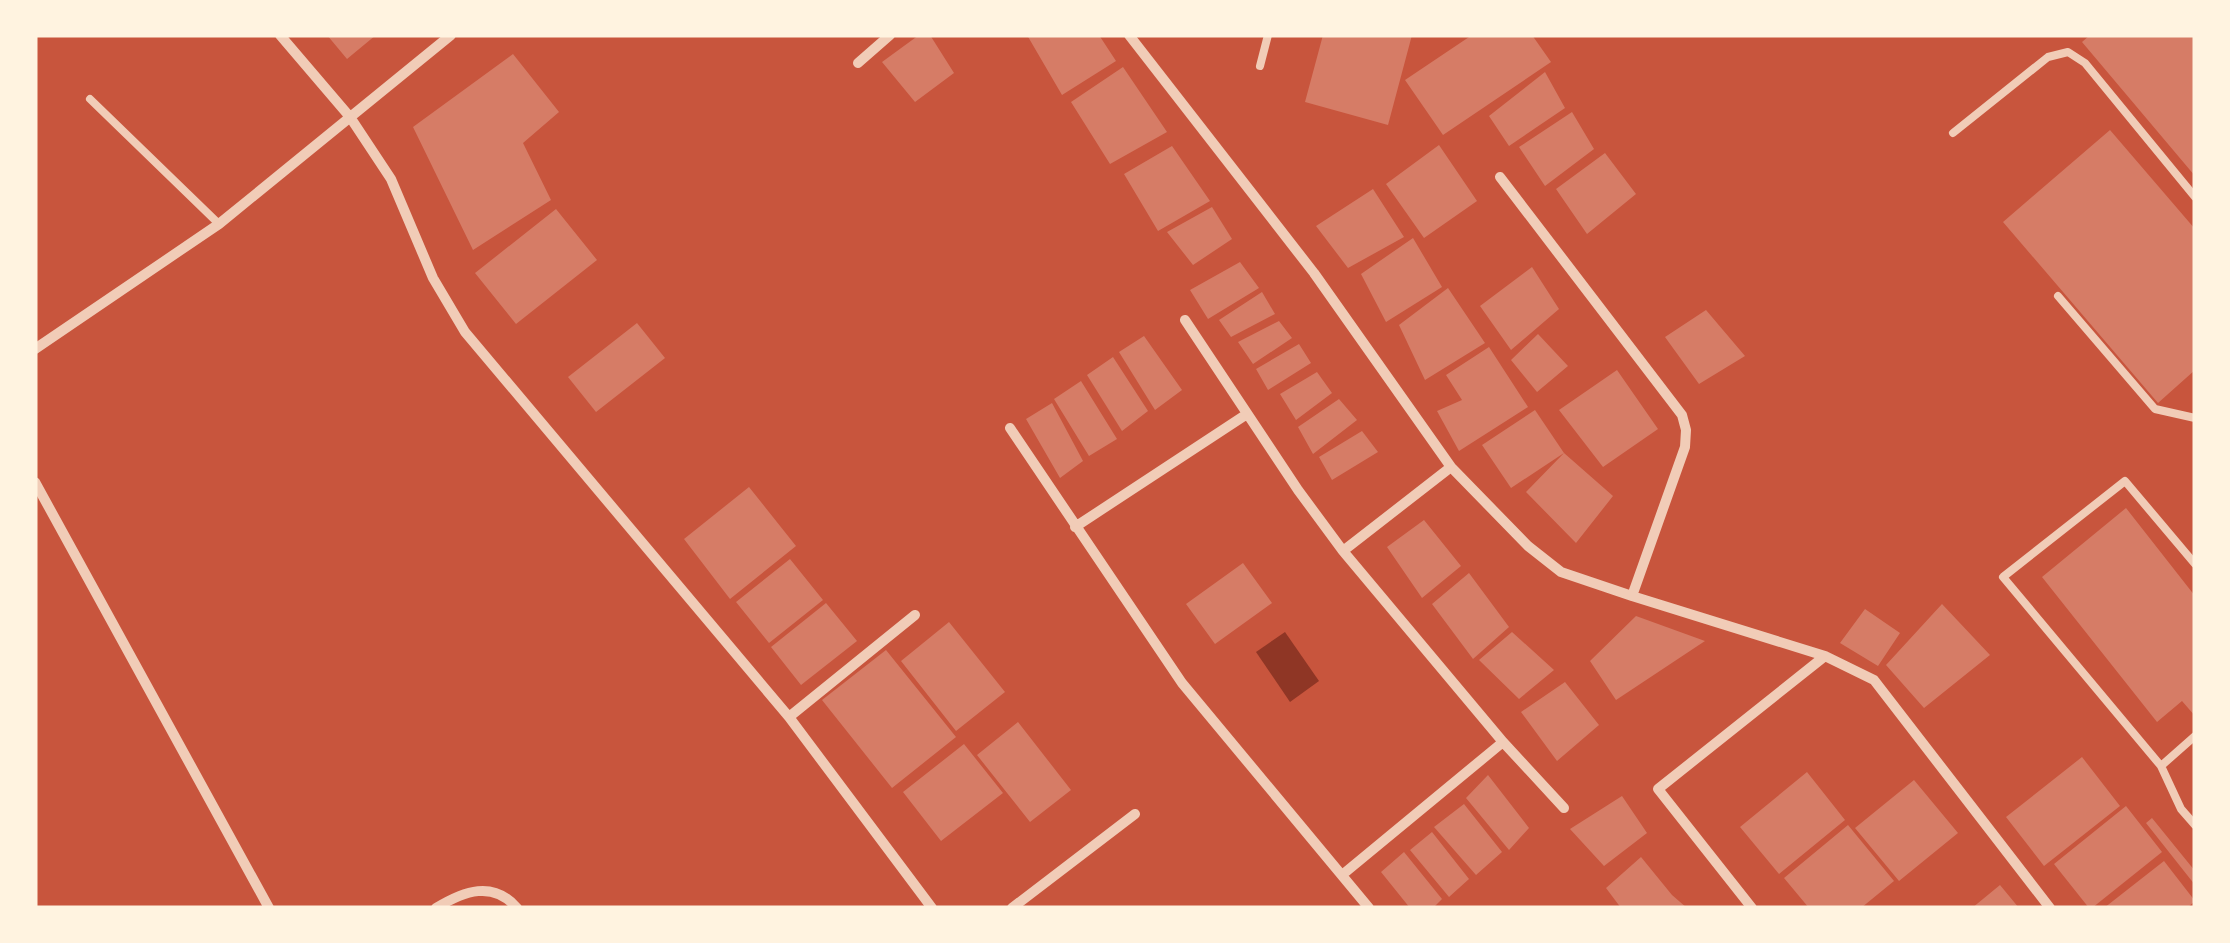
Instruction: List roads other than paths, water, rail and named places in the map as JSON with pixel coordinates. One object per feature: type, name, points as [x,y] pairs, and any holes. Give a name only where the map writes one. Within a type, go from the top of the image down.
[{"type":"street","points":[[280,35],[350,118],[390,179],[433,278],[465,332],[789,717],[932,908]]},
{"type":"street","points":[[35,349],[219,224],[451,35]]},
{"type":"street","points":[[858,63],[890,35]]},
{"type":"street","points":[[1128,35],[1314,273],[1451,467],[1528,546],[1561,572],[1825,656],[1874,680],[2050,908]]},
{"type":"street","points":[[1500,177],[1682,415],[1686,430],[1684,447],[1632,596]]},
{"type":"street","points":[[1185,320],[1343,550],[1503,742],[1564,808]]},
{"type":"street","points":[[1076,527],[1246,414]]},
{"type":"street","points":[[1010,428],[1182,683],[1369,908]]},
{"type":"street","points":[[1343,550],[1451,467]]},
{"type":"street","points":[[35,482],[269,908]]},
{"type":"street","points":[[789,717],[915,615]]},
{"type":"street","points":[[1752,908],[1658,789],[1825,656]]},
{"type":"street","points":[[1342,875],[1503,742]]},
{"type":"street","points":[[1012,908],[1135,814]]},
{"type":"street","points":[[436,908],[458,895],[490,890],[507,896],[517,908]]},
{"type":"lane","points":[[1260,66],[1268,35]]},
{"type":"lane","points":[[1954,133],[2048,57],[2068,52],[2085,62],[2195,197]]},
{"type":"lane","points":[[90,100],[219,224]]},
{"type":"lane","points":[[2058,296],[2155,409],[2195,418]]},
{"type":"lane","points":[[2195,564],[2126,481],[2003,577],[2161,766],[2181,809],[2195,825]]},
{"type":"lane","points":[[2161,766],[2195,736]]}]
